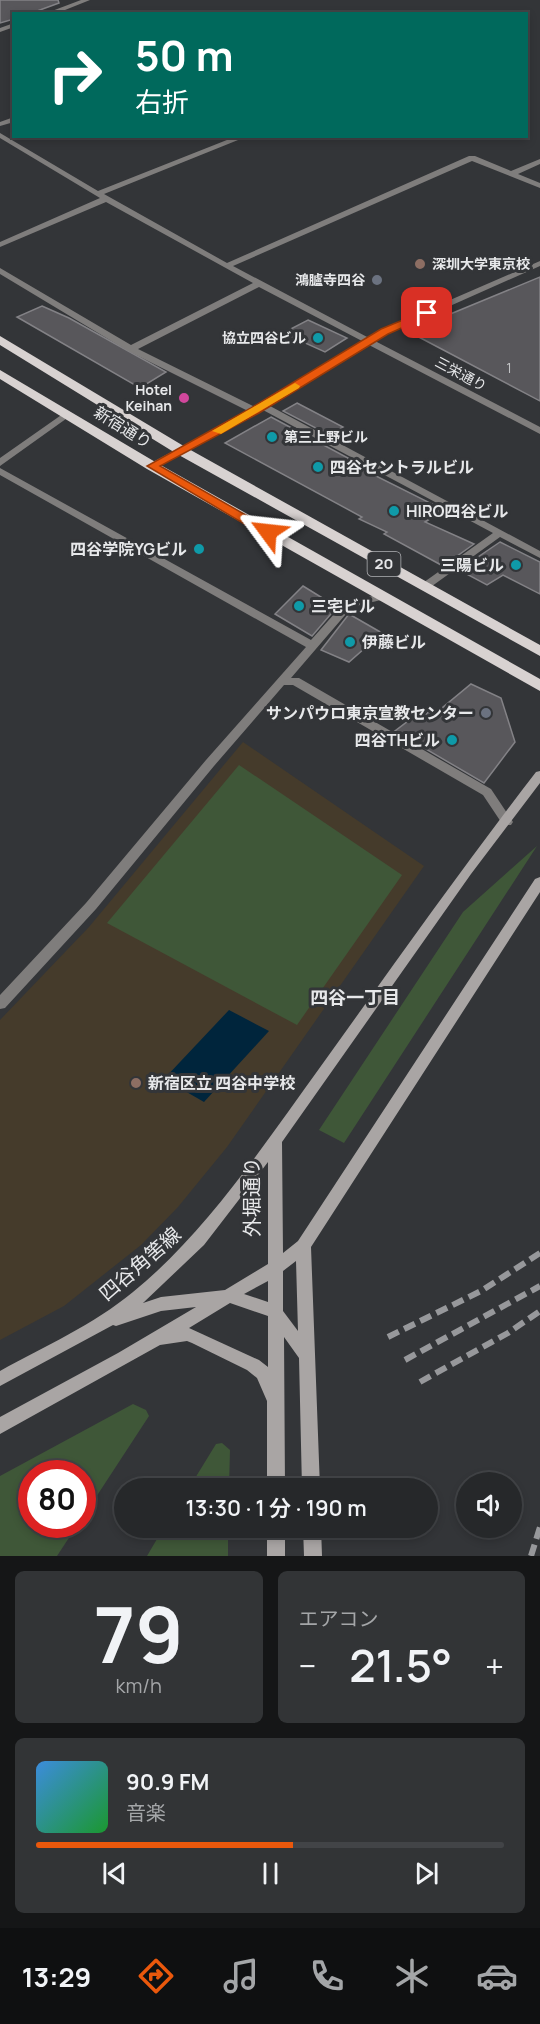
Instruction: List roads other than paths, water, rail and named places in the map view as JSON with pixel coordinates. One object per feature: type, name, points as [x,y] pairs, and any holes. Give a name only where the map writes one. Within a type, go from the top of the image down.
[{"type":"highway","name":"新宿通り","points":[[0,340],[182,451],[540,651]]},
{"type":"highway","name":"新宿通り","points":[[0,374],[152,466],[540,686]]},
{"type":"main road","name":"外堀通り","points":[[276,1478],[274,1141],[467,871],[507,822],[540,775]]},
{"type":"main road","points":[[0,1426],[229,1296],[276,1268],[303,1246],[540,882]]},
{"type":"main road","name":"四谷角筈線","points":[[0,1379],[103,1323],[147,1290],[199,1240],[274,1141]]},
{"type":"main road","points":[[303,1246],[311,1478]]},
{"type":"main road","points":[[103,1323],[161,1304],[229,1296],[275,1312],[306,1354]]},
{"type":"main road","points":[[153,1340],[187,1334],[253,1365],[263,1373],[275,1402]]},
{"type":"main road","points":[[276,1538],[276,1556]]},
{"type":"main road","points":[[312,1538],[313,1556]]},
{"type":"street","points":[[53,12],[87,0]]},
{"type":"street","name":"三栄通り","points":[[0,135],[96,194],[258,284],[370,340],[540,431]]},
{"type":"street","points":[[96,194],[240,138]]},
{"type":"street","points":[[226,266],[472,158],[540,186]]},
{"type":"street","points":[[512,174],[540,161]]},
{"type":"street","points":[[0,245],[105,199]]},
{"type":"street","points":[[152,466],[259,408],[370,340],[540,263]]},
{"type":"street","points":[[0,270],[131,349],[259,408],[540,555]]},
{"type":"street","points":[[131,349],[258,284]]},
{"type":"street","points":[[0,463],[67,414]]},
{"type":"street","points":[[0,471],[313,646]]},
{"type":"street","points":[[424,586],[500,533]]},
{"type":"street","points":[[0,1004],[91,906],[210,763],[348,605],[381,597]]},
{"type":"street","points":[[281,682],[295,681],[487,792],[507,822]]},
{"type":"water","points":[[229,1010],[269,1031],[204,1102],[164,1079]]},
{"type":"railway","points":[[388,1337],[481,1291],[540,1253]]},
{"type":"railway","points":[[405,1360],[540,1286]]},
{"type":"railway","points":[[420,1382],[508,1333],[540,1311]]},
{"type":"railway","points":[[531,1556],[540,1527]]},
{"type":"place","name":"深圳大学東京校","points":[[420,264]]},
{"type":"place","name":"鴻臚寺四谷","points":[[377,280]]},
{"type":"place","name":"協立四谷ビル","points":[[318,338]]},
{"type":"place","name":"Hotel Keihan","points":[[184,398]]},
{"type":"place","name":"第三上野ビル","points":[[272,437]]},
{"type":"place","name":"四谷セントラルビル","points":[[318,467]]},
{"type":"place","name":"HIRO四谷ビル","points":[[394,511]]},
{"type":"place","name":"四谷学院YGビル","points":[[199,549]]},
{"type":"place","name":"三陽ビル","points":[[516,565]]},
{"type":"place","name":"三宅ビル","points":[[299,606]]},
{"type":"place","name":"伊藤ビル","points":[[350,642]]},
{"type":"place","name":"サンパウロ東京宣教センター","points":[[486,713]]},
{"type":"place","name":"四谷THビル","points":[[452,740]]},
{"type":"place","name":"新宿区立 四谷中学校","points":[[136,1083]]},
{"type":"district","name":"四谷一丁目","points":[[355,998]]}]
